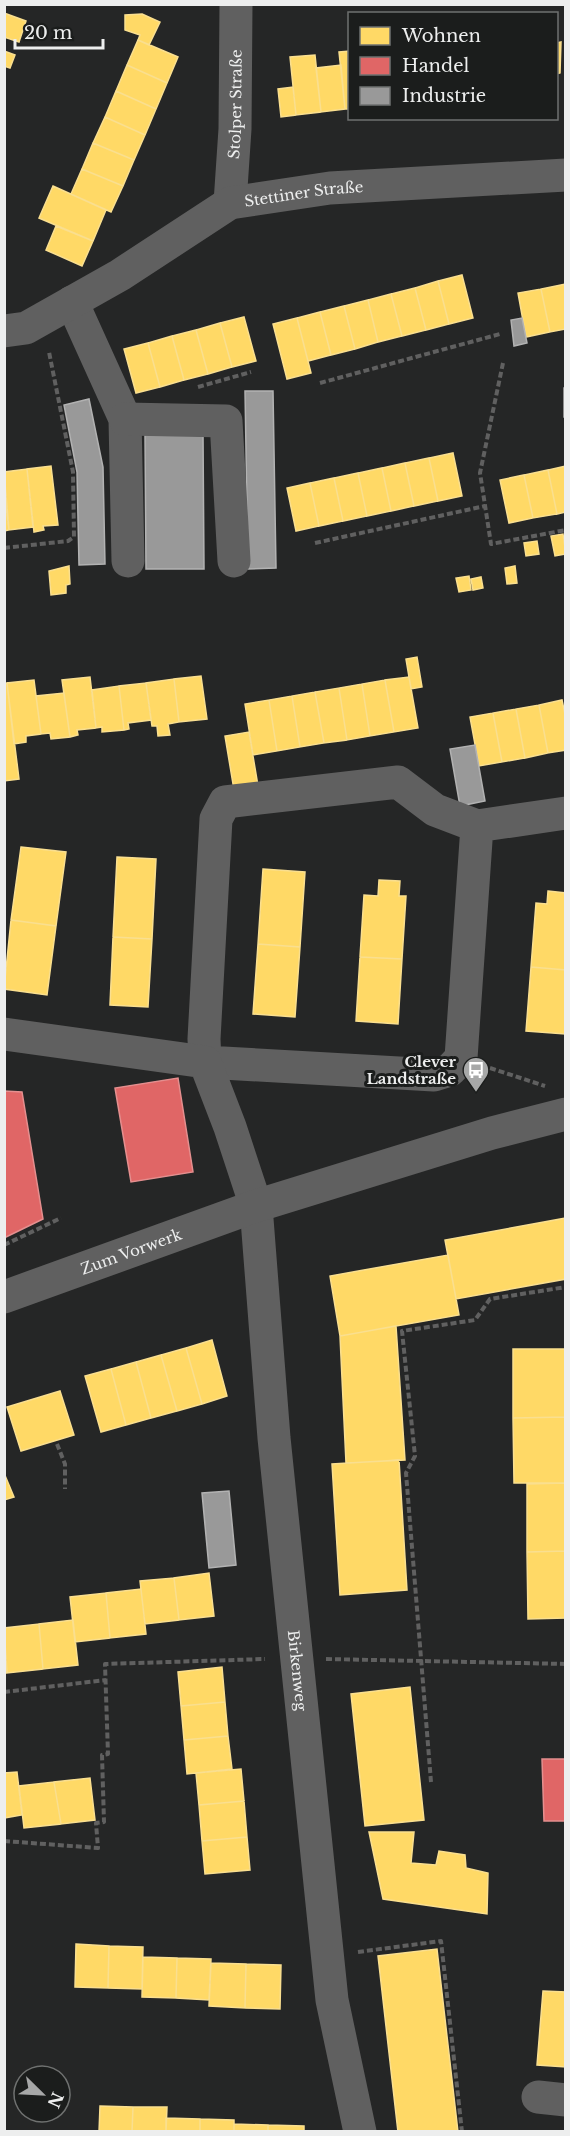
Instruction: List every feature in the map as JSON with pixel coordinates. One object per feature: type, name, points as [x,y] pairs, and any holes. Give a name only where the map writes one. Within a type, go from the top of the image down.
[{"type":"street","name":"Stolper Straße","points":[[230,203],[235,129],[236,4]]},
{"type":"street","name":"Stettiner Straße","points":[[4,331],[26,328],[43,319],[120,275],[230,203],[330,188],[566,175]]},
{"type":"street","points":[[72,302],[125,419],[128,561]]},
{"type":"street","points":[[125,419],[226,421],[234,561]]},
{"type":"street","points":[[566,813],[477,826],[435,810],[398,782],[225,802],[216,819],[204,1039],[205,1062],[230,1127],[256,1206],[492,1133],[566,1114]]},
{"type":"street","points":[[4,1034],[205,1062],[434,1075],[450,1071],[460,1058],[477,826]]},
{"type":"street","name":"Zum Vorwerk","points":[[4,1297],[256,1206]]},
{"type":"street","name":"Birkenweg","points":[[256,1206],[274,1438],[332,2000],[360,2132]]},
{"type":"path","points":[[4,548],[68,541],[74,537],[73,472],[43,319]]},
{"type":"path","points":[[320,383],[500,334]]},
{"type":"path","points":[[503,363],[480,473],[491,544],[566,530]]},
{"type":"path","points":[[196,387],[251,372]]},
{"type":"path","points":[[315,543],[485,506]]},
{"type":"path","points":[[460,1058],[548,1087]]},
{"type":"path","points":[[4,1245],[61,1218]]},
{"type":"path","points":[[431,1782],[406,1473],[414,1456],[402,1331],[475,1320],[490,1299],[566,1287]]},
{"type":"path","points":[[57,1444],[65,1464],[65,1489]]},
{"type":"path","points":[[4,1841],[98,1848],[96,1823],[104,1822],[102,1755],[108,1754],[105,1664],[297,1658],[566,1664]]},
{"type":"path","points":[[4,1692],[106,1680]]},
{"type":"path","points":[[327,1955],[441,1941],[462,2132]]},
{"type":"building: Wohnen","points":[[4,13],[26,21],[19,42],[4,37]]},
{"type":"building: Wohnen","points":[[142,14],[160,22],[149,45],[138,40],[140,35],[125,30],[125,15]]},
{"type":"building: Wohnen","points":[[138,40],[178,57],[167,83],[127,65]]},
{"type":"building: Wohnen","points":[[561,42],[560,73],[558,74],[558,43]]},
{"type":"building: Wohnen","points":[[4,51],[15,55],[10,68],[4,66]]},
{"type":"building: Wohnen","points":[[348,51],[348,109],[345,109],[339,52]]},
{"type":"building: Wohnen","points":[[315,55],[321,112],[296,115],[290,57]]},
{"type":"building: Wohnen","points":[[127,65],[167,83],[156,109],[116,91]]},
{"type":"building: Wohnen","points":[[341,65],[345,109],[321,112],[316,68]]},
{"type":"building: Wohnen","points":[[293,87],[296,115],[281,117],[278,89]]},
{"type":"building: Wohnen","points":[[116,91],[156,109],[145,135],[105,117]]},
{"type":"building: Wohnen","points":[[105,117],[145,135],[134,160],[93,143]]},
{"type":"building: Wohnen","points":[[93,143],[134,160],[123,186],[82,169]]},
{"type":"building: Wohnen","points":[[82,169],[123,186],[111,212],[71,194]]},
{"type":"building: Wohnen","points":[[53,186],[106,210],[93,241],[39,218]]},
{"type":"building: Wohnen","points":[[56,226],[93,241],[82,266],[46,250]]},
{"type":"building: Wohnen","points":[[462,275],[473,318],[449,324],[438,281]]},
{"type":"building: Wohnen","points":[[438,281],[449,324],[426,330],[415,288]]},
{"type":"building: Wohnen","points":[[566,284],[566,329],[550,332],[541,289]]},
{"type":"building: Wohnen","points":[[415,288],[426,330],[402,336],[391,294]]},
{"type":"building: Wohnen","points":[[541,289],[550,332],[526,337],[518,293]]},
{"type":"building: Wohnen","points":[[391,294],[402,336],[378,342],[368,300]]},
{"type":"building: Wohnen","points":[[368,300],[378,342],[355,349],[344,306]]},
{"type":"building: Wohnen","points":[[344,306],[355,349],[331,355],[320,312]]},
{"type":"building: Wohnen","points":[[320,312],[331,355],[308,361],[297,318]]},
{"type":"building: Wohnen","points":[[244,317],[256,361],[232,367],[220,323]]},
{"type":"building: Wohnen","points":[[297,318],[311,373],[287,379],[273,324]]},
{"type":"building: Wohnen","points":[[220,323],[232,367],[208,374],[196,330]]},
{"type":"building: Wohnen","points":[[196,330],[208,374],[184,380],[172,336]]},
{"type":"building: Wohnen","points":[[172,336],[184,380],[160,387],[148,343]]},
{"type":"building: Wohnen","points":[[148,343],[160,387],[136,393],[124,349]]},
{"type":"building: Wohnen","points":[[453,453],[462,496],[438,501],[429,458]]},
{"type":"building: Wohnen","points":[[429,458],[438,501],[414,506],[405,463]]},
{"type":"building: Wohnen","points":[[405,463],[414,506],[391,511],[382,468]]},
{"type":"building: Wohnen","points":[[51,466],[58,525],[43,526],[44,530],[34,532],[27,469]]},
{"type":"building: Wohnen","points":[[566,466],[566,512],[557,514],[548,470]]},
{"type":"building: Wohnen","points":[[382,468],[391,511],[367,516],[358,473]]},
{"type":"building: Wohnen","points":[[27,469],[33,527],[9,530],[4,472]]},
{"type":"building: Wohnen","points":[[548,470],[557,514],[533,518],[524,475]]},
{"type":"building: Wohnen","points":[[358,473],[367,516],[343,521],[334,478]]},
{"type":"building: Wohnen","points":[[524,475],[533,518],[509,523],[500,480]]},
{"type":"building: Wohnen","points":[[334,478],[343,521],[319,526],[310,483]]},
{"type":"building: Wohnen","points":[[310,483],[319,526],[296,531],[287,488]]},
{"type":"building: Wohnen","points":[[4,492],[9,530],[4,531]]},
{"type":"building: Wohnen","points":[[563,534],[566,554],[555,556],[551,536]]},
{"type":"building: Wohnen","points":[[537,541],[539,554],[526,556],[524,543]]},
{"type":"building: Wohnen","points":[[69,566],[70,584],[66,585],[66,593],[51,595],[49,571]]},
{"type":"building: Wohnen","points":[[515,566],[517,583],[507,584],[505,568]]},
{"type":"building: Wohnen","points":[[469,576],[471,590],[459,592],[456,578]]},
{"type":"building: Wohnen","points":[[481,577],[483,588],[473,590],[471,579]]},
{"type":"building: Wohnen","points":[[417,657],[422,687],[411,689],[406,659]]},
{"type":"building: Wohnen","points":[[201,676],[207,719],[179,722],[174,679]]},
{"type":"building: Wohnen","points":[[90,677],[96,728],[77,730],[78,735],[70,737],[62,680]]},
{"type":"building: Wohnen","points":[[409,677],[418,728],[394,732],[385,680]]},
{"type":"building: Wohnen","points":[[174,679],[179,722],[168,724],[170,735],[158,736],[157,726],[152,726],[146,683]]},
{"type":"building: Wohnen","points":[[34,680],[41,734],[26,736],[26,742],[14,744],[7,683]]},
{"type":"building: Wohnen","points":[[385,680],[394,732],[370,736],[362,684]]},
{"type":"building: Wohnen","points":[[7,683],[19,779],[4,781],[4,684]]},
{"type":"building: Wohnen","points":[[146,683],[151,720],[128,723],[129,729],[124,730],[119,686]]},
{"type":"building: Wohnen","points":[[362,684],[370,736],[347,740],[339,688]]},
{"type":"building: Wohnen","points":[[119,686],[124,730],[102,732],[102,727],[96,728],[92,690]]},
{"type":"building: Wohnen","points":[[339,688],[347,740],[324,743],[315,692]]},
{"type":"building: Wohnen","points":[[315,692],[324,743],[300,747],[292,696]]},
{"type":"building: Wohnen","points":[[64,693],[70,737],[51,739],[50,733],[41,734],[36,696]]},
{"type":"building: Wohnen","points":[[292,696],[300,747],[277,751],[269,700]]},
{"type":"building: Wohnen","points":[[269,700],[277,751],[253,755],[245,704]]},
{"type":"building: Wohnen","points":[[562,700],[566,719],[566,750],[548,753],[539,705]]},
{"type":"building: Wohnen","points":[[539,705],[548,753],[525,758],[516,709]]},
{"type":"building: Wohnen","points":[[516,709],[525,758],[502,762],[493,713]]},
{"type":"building: Wohnen","points":[[493,713],[502,762],[479,766],[470,717]]},
{"type":"building: Wohnen","points":[[249,732],[258,786],[234,790],[225,736]]},
{"type":"building: Wohnen","points":[[21,847],[66,852],[56,926],[11,920]]},
{"type":"building: Wohnen","points":[[117,857],[156,859],[152,939],[113,937]]},
{"type":"building: Wohnen","points":[[263,869],[305,872],[300,947],[258,944]]},
{"type":"building: Wohnen","points":[[379,880],[400,881],[399,896],[406,896],[402,959],[360,957],[364,895],[378,896]]},
{"type":"building: Wohnen","points":[[548,891],[566,893],[566,970],[531,967],[536,903],[547,904]]},
{"type":"building: Wohnen","points":[[11,920],[56,926],[47,995],[4,989]]},
{"type":"building: Wohnen","points":[[113,937],[152,939],[148,1007],[110,1005]]},
{"type":"building: Wohnen","points":[[258,944],[300,947],[295,1017],[253,1014]]},
{"type":"building: Wohnen","points":[[360,957],[402,959],[398,1024],[356,1021]]},
{"type":"building: Wohnen","points":[[531,967],[566,970],[565,1034],[526,1031]]},
{"type":"building: Wohnen","points":[[566,1218],[566,1279],[456,1299],[445,1240]]},
{"type":"building: Wohnen","points":[[448,1255],[459,1315],[340,1336],[330,1276]]},
{"type":"building: Wohnen","points":[[396,1326],[405,1460],[346,1463],[340,1336]]},
{"type":"building: Wohnen","points":[[212,1340],[227,1396],[202,1404],[186,1348]]},
{"type":"building: Wohnen","points":[[186,1348],[202,1404],[177,1411],[161,1355]]},
{"type":"building: Wohnen","points":[[513,1349],[566,1349],[566,1417],[513,1418]]},
{"type":"building: Wohnen","points":[[161,1355],[177,1411],[151,1418],[136,1362]]},
{"type":"building: Wohnen","points":[[136,1362],[151,1418],[126,1425],[111,1369]]},
{"type":"building: Wohnen","points":[[111,1369],[126,1425],[101,1432],[85,1376]]},
{"type":"building: Wohnen","points":[[60,1391],[74,1435],[21,1451],[7,1407]]},
{"type":"building: Wohnen","points":[[566,1417],[566,1483],[514,1483],[513,1418]]},
{"type":"building: Wohnen","points":[[399,1460],[407,1590],[340,1595],[332,1464]]},
{"type":"building: Wohnen","points":[[4,1473],[14,1497],[4,1500]]},
{"type":"building: Wohnen","points":[[566,1483],[566,1551],[527,1552],[527,1484]]},
{"type":"building: Wohnen","points":[[566,1551],[566,1618],[528,1619],[527,1552]]},
{"type":"building: Wohnen","points":[[209,1573],[214,1616],[179,1620],[174,1578]]},
{"type":"building: Wohnen","points":[[174,1578],[179,1620],[145,1624],[140,1581]]},
{"type":"building: Wohnen","points":[[141,1589],[146,1634],[110,1638],[106,1593]]},
{"type":"building: Wohnen","points":[[106,1593],[110,1638],[75,1642],[70,1597]]},
{"type":"building: Wohnen","points":[[73,1620],[78,1665],[43,1669],[39,1624]]},
{"type":"building: Wohnen","points":[[39,1624],[43,1669],[7,1673],[4,1628]]},
{"type":"building: Wohnen","points":[[4,1646],[7,1673],[4,1673]]},
{"type":"building: Wohnen","points":[[222,1667],[225,1702],[181,1706],[178,1672]]},
{"type":"building: Wohnen","points":[[410,1687],[424,1820],[365,1826],[351,1694]]},
{"type":"building: Wohnen","points":[[225,1702],[228,1736],[184,1740],[181,1706]]},
{"type":"building: Wohnen","points":[[228,1736],[232,1769],[187,1774],[184,1740]]},
{"type":"building: Wohnen","points":[[241,1769],[244,1801],[199,1805],[196,1773]]},
{"type":"building: Wohnen","points":[[17,1772],[22,1815],[4,1818],[4,1773]]},
{"type":"building: Wohnen","points":[[90,1778],[95,1820],[61,1824],[54,1782]]},
{"type":"building: Wohnen","points":[[54,1782],[61,1824],[24,1828],[19,1786]]},
{"type":"building: Wohnen","points":[[244,1801],[247,1837],[202,1841],[199,1805]]},
{"type":"building: Wohnen","points":[[369,1832],[414,1832],[411,1863],[436,1865],[439,1851],[465,1855],[466,1868],[488,1873],[487,1914],[383,1899]]},
{"type":"building: Wohnen","points":[[247,1837],[250,1870],[205,1874],[202,1841]]},
{"type":"building: Wohnen","points":[[76,1944],[109,1946],[108,1988],[75,1987]]},
{"type":"building: Wohnen","points":[[109,1946],[143,1947],[142,1989],[108,1988]]},
{"type":"building: Wohnen","points":[[437,1949],[458,2132],[398,2132],[378,1956]]},
{"type":"building: Wohnen","points":[[143,1957],[177,1958],[176,1998],[142,1997]]},
{"type":"building: Wohnen","points":[[177,1958],[211,1959],[209,2000],[176,1998]]},
{"type":"building: Wohnen","points":[[211,1963],[246,1964],[245,2008],[209,2006]]},
{"type":"building: Wohnen","points":[[246,1964],[281,1965],[280,2009],[245,2008]]},
{"type":"building: Wohnen","points":[[543,1991],[566,1992],[566,2067],[537,2065]]},
{"type":"building: Wohnen","points":[[100,2106],[133,2107],[132,2132],[99,2132]]},
{"type":"building: Wohnen","points":[[133,2107],[167,2107],[166,2132],[132,2132]]},
{"type":"building: Wohnen","points":[[166,2118],[200,2119],[200,2132],[166,2132]]},
{"type":"building: Wohnen","points":[[200,2119],[234,2120],[234,2132],[200,2132]]},
{"type":"building: Wohnen","points":[[234,2124],[268,2125],[268,2132],[234,2132]]},
{"type":"building: Wohnen","points":[[268,2125],[304,2126],[304,2132],[268,2132]]},
{"type":"building: Handel","points":[[178,1078],[193,1172],[131,1182],[115,1088]]},
{"type":"building: Handel","points":[[4,1091],[22,1092],[43,1219],[4,1238]]},
{"type":"building: Handel","points":[[542,1759],[566,1759],[566,1821],[544,1821]]},
{"type":"building: Industrie","points":[[522,318],[527,343],[514,346],[511,320]]},
{"type":"building: Industrie","points":[[564,388],[566,388],[566,417],[564,417]]},
{"type":"building: Industrie","points":[[245,391],[273,391],[276,568],[248,569]]},
{"type":"building: Industrie","points":[[89,399],[103,467],[105,564],[79,565],[77,472],[64,405]]},
{"type":"building: Industrie","points":[[203,433],[204,569],[146,569],[145,434]]},
{"type":"building: Industrie","points":[[475,745],[485,801],[460,806],[450,749]]},
{"type":"building: Industrie","points":[[229,1491],[236,1565],[209,1568],[202,1493]]},
{"type":"place","name":"Clever Landstraße","points":[[476,1093]]}]
